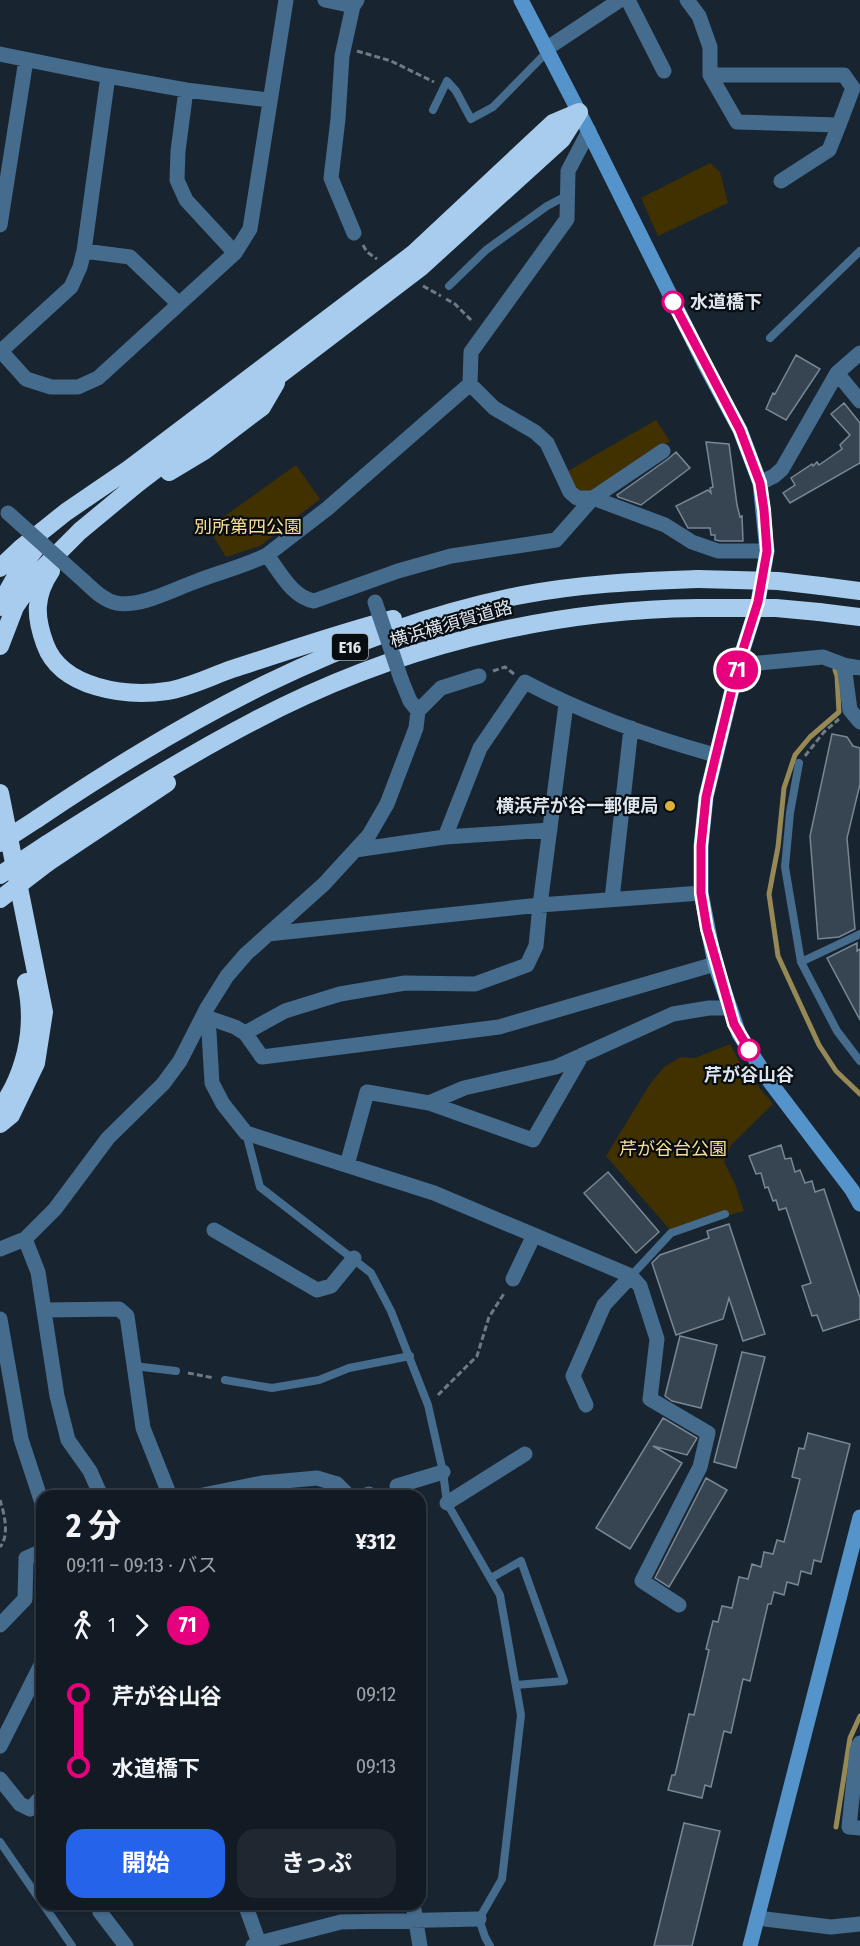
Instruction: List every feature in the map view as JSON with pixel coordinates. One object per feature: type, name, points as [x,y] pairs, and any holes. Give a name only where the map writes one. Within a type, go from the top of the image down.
[{"type":"highway","points":[[0,645],[15,607],[39,572],[80,531],[276,368],[421,267],[562,139],[579,111]]},
{"type":"highway","points":[[0,568],[21,548],[91,495],[124,460],[176,418],[276,368]]},
{"type":"highway","points":[[0,607],[27,559],[66,513]]},
{"type":"highway","points":[[80,531],[48,577],[38,598],[38,626],[46,649],[65,672],[95,687],[131,692],[168,691],[300,647],[391,620],[471,607]]},
{"type":"highway","name":"横浜横須賀道路","points":[[0,843],[165,737],[241,696],[355,645],[471,607],[522,595],[581,586],[698,579],[778,581],[860,591]]},
{"type":"highway","name":"横浜横須賀道路","points":[[0,875],[183,760],[255,720],[311,693],[424,651],[534,622],[649,609],[776,609],[860,617]]},
{"type":"highway","points":[[0,899],[47,863],[183,773],[311,693]]},
{"type":"highway","points":[[0,793],[44,1012],[36,1063],[11,1115],[0,1124]]},
{"type":"highway","points":[[0,858],[30,999],[28,1046],[19,1076],[6,1102],[0,1107]]},
{"type":"street","points":[[108,76],[80,267],[70,287],[0,351],[26,379],[51,387],[78,387],[98,378],[235,253],[250,229],[286,0]]},
{"type":"street","points":[[326,0],[355,3],[342,56],[331,178],[354,233]]},
{"type":"street","points":[[520,0],[579,111],[705,365],[740,430],[760,483],[767,551],[758,602],[738,665],[706,797],[701,846],[701,893],[716,964],[739,1035],[770,1082],[852,1190],[860,1204]]},
{"type":"street","points":[[546,50],[620,0],[664,71]]},
{"type":"street","points":[[687,0],[699,15],[710,47],[710,75],[738,122],[839,125]]},
{"type":"street","points":[[0,38],[1,54],[26,60],[186,90],[269,100]]},
{"type":"street","points":[[0,225],[26,60]]},
{"type":"street","points":[[710,75],[844,75],[853,88],[829,150],[781,181]]},
{"type":"street","points":[[186,90],[177,180],[186,200],[235,253]]},
{"type":"street","points":[[589,131],[568,171],[567,219],[471,352],[470,384],[494,408],[535,432],[547,443],[570,492],[577,498],[593,498],[665,525],[692,542],[718,550],[767,551]]},
{"type":"street","points":[[84,251],[130,257],[179,304]]},
{"type":"street","points":[[760,483],[782,469],[837,373],[860,353]]},
{"type":"street","points":[[837,373],[860,401]]},
{"type":"street","points":[[4,510],[100,596],[116,603],[128,603],[153,597],[251,563],[267,555],[328,508],[470,384]]},
{"type":"street","points":[[267,555],[295,592],[304,599],[314,601],[398,571],[452,556],[556,540],[593,498],[663,451]]},
{"type":"street","points":[[368,582],[401,679],[410,701],[418,711]]},
{"type":"street","points":[[738,665],[823,657],[860,668]]},
{"type":"street","points":[[844,664],[855,716]]},
{"type":"street","points":[[0,1249],[25,1239],[55,1209],[108,1138],[162,1084],[180,1061],[226,976],[246,954],[324,884],[369,835],[387,804],[416,728],[418,711],[441,688],[478,675]]},
{"type":"street","points":[[445,837],[480,748],[525,682],[566,704],[669,742],[716,755]]},
{"type":"street","points":[[245,1033],[285,1011],[340,994],[405,982],[475,984],[527,965],[536,946],[566,704]]},
{"type":"street","points":[[612,899],[631,728]]},
{"type":"street","points":[[355,850],[445,837],[550,831]]},
{"type":"street","points":[[268,934],[612,899],[701,893]]},
{"type":"street","points":[[203,1016],[235,1027],[245,1033],[262,1057],[499,1027],[716,964]]},
{"type":"street","points":[[429,1103],[464,1088],[556,1067],[673,1014],[710,1008],[729,1008]]},
{"type":"street","points":[[203,1016],[209,1032],[212,1083],[223,1104],[246,1133],[434,1192],[631,1276],[640,1286],[657,1339],[650,1399],[708,1433],[700,1467],[642,1581],[679,1605]]},
{"type":"street","points":[[347,1165],[366,1092],[429,1103],[533,1140],[582,1055]]},
{"type":"street","points":[[214,1230],[317,1290],[331,1286],[354,1258]]},
{"type":"street","points":[[513,1280],[534,1235]]},
{"type":"street","points":[[25,1239],[38,1272],[57,1396],[68,1440],[90,1471],[98,1490]]},
{"type":"street","points":[[586,1405],[573,1376],[604,1305],[631,1276]]},
{"type":"street","points":[[44,1310],[119,1309],[127,1316],[143,1428],[168,1490]]},
{"type":"street","points":[[0,1318],[21,1439],[38,1490]]},
{"type":"street","points":[[447,1503],[525,1454]]},
{"type":"street","points":[[397,1486],[443,1472]]},
{"type":"street","points":[[265,1489],[317,1478],[337,1484],[343,1490]]},
{"type":"street","points":[[750,1946],[860,1517]]},
{"type":"street","points":[[0,1625],[25,1599],[26,1558],[36,1554]]},
{"type":"street","points":[[0,1746],[36,1675]]},
{"type":"street","points":[[860,1743],[849,1827],[860,1828]]},
{"type":"street","points":[[0,1779],[20,1804],[30,1809],[36,1802]]},
{"type":"street","points":[[100,1910],[126,1946]]},
{"type":"street","points":[[246,1910],[256,1944],[341,1922],[479,1919]]},
{"type":"street","points":[[414,1910],[420,1946]]},
{"type":"street","points":[[757,1918],[831,1927],[860,1924]]},
{"type":"lane","points":[[433,110],[447,81],[456,91],[471,119],[493,107],[546,50]]},
{"type":"lane","points":[[449,286],[486,250],[547,206],[568,195]]},
{"type":"lane","points":[[770,338],[860,251]]},
{"type":"lane","points":[[799,763],[790,813],[785,867],[801,962],[837,1031],[860,1061]]},
{"type":"lane","points":[[801,962],[860,934]]},
{"type":"lane","points":[[246,1133],[260,1187],[371,1273],[391,1311],[428,1405],[443,1472],[447,1503],[500,1595],[521,1715],[502,1879],[479,1919],[490,1946]]},
{"type":"lane","points":[[631,1276],[670,1233],[725,1214]]},
{"type":"lane","points":[[225,1380],[272,1388],[319,1380],[349,1368],[410,1356]]},
{"type":"lane","points":[[134,1366],[176,1371]]},
{"type":"lane","points":[[491,1578],[521,1561],[564,1681],[516,1685]]},
{"type":"lane","points":[[0,1842],[36,1894]]},
{"type":"lane","points":[[47,1910],[72,1946]]},
{"type":"path","points":[[368,53],[391,61],[428,79]]},
{"type":"path","points":[[354,233],[367,252],[381,262]]},
{"type":"path","points":[[418,284],[455,304],[485,333]]},
{"type":"path","points":[[478,675],[505,667],[525,682]]},
{"type":"path","points":[[799,763],[824,732],[855,716]]},
{"type":"path","points":[[428,1405],[477,1356],[489,1317],[513,1280]]},
{"type":"path","points":[[176,1371],[225,1380]]},
{"type":"path","points":[[0,1500],[6,1532],[4,1543],[0,1547]]},
{"type":"green space","points":[[710,163],[720,172],[728,203],[658,236],[641,198]]},
{"type":"green space","points":[[656,420],[670,441],[591,494],[578,493],[566,472]]},
{"type":"green space","name":"別所第四公園","points":[[296,465],[320,499],[260,546],[226,557],[208,528]]},
{"type":"green space","name":"芹が谷台公園","points":[[730,1044],[743,1068],[773,1104],[731,1145],[724,1162],[735,1184],[744,1211],[671,1231],[606,1156],[650,1084],[664,1067],[681,1057],[695,1058]]},
{"type":"building","points":[[796,355],[820,369],[786,420],[766,409]]},
{"type":"building","points":[[844,403],[860,423],[860,463],[790,503],[783,493],[795,485],[791,478],[812,464],[813,466],[817,462],[819,465],[842,449],[840,445],[850,435],[831,414]]},
{"type":"building","points":[[706,442],[729,444],[737,505],[740,517],[742,516],[743,541],[715,540],[715,535],[711,535],[710,528],[688,528],[676,506],[708,490],[711,493],[710,488],[713,487]]},
{"type":"building","points":[[676,452],[690,468],[641,505],[618,497],[617,495]]},
{"type":"building","points":[[832,734],[847,737],[853,746],[860,748],[860,784],[847,838],[855,929],[839,937],[818,939],[810,836]]},
{"type":"building","points":[[857,943],[857,951],[860,949],[860,1020],[827,958]]},
{"type":"building","points":[[781,1145],[785,1159],[791,1158],[795,1172],[800,1170],[805,1183],[812,1181],[815,1192],[824,1189],[860,1298],[860,1319],[823,1331],[817,1315],[812,1316],[802,1286],[811,1283],[786,1208],[779,1210],[768,1187],[765,1188],[761,1173],[756,1174],[749,1156]]},
{"type":"building","points":[[608,1172],[659,1232],[636,1253],[584,1193]]},
{"type":"building","points":[[729,1224],[765,1334],[743,1341],[729,1298],[723,1319],[676,1335],[652,1263],[660,1255],[709,1238],[707,1231]]},
{"type":"building","points":[[680,1336],[717,1345],[701,1408],[672,1401],[665,1396]]},
{"type":"building","points":[[742,1352],[765,1357],[736,1468],[714,1462]]},
{"type":"building","points":[[663,1418],[697,1438],[687,1455],[653,1446],[682,1463],[630,1549],[596,1528]]},
{"type":"building","points":[[808,1433],[850,1444],[821,1562],[814,1560],[811,1574],[801,1571],[798,1585],[787,1582],[784,1595],[774,1592],[771,1604],[768,1604],[750,1681],[743,1679],[731,1733],[724,1731],[711,1787],[705,1785],[702,1798],[668,1790],[672,1775],[675,1775],[689,1714],[694,1715],[709,1650],[706,1649],[713,1621],[718,1622],[722,1606],[732,1608],[739,1577],[748,1579],[752,1564],[761,1567],[764,1552],[773,1554],[777,1540],[784,1542],[800,1479],[792,1477],[799,1448],[804,1449]]},
{"type":"building","points":[[706,1478],[727,1490],[669,1587],[655,1578]]},
{"type":"building","points":[[684,1823],[720,1831],[692,1946],[654,1946]]},
{"type":"waterway","points":[[835,670],[839,712],[810,737],[795,755],[784,788],[778,847],[769,894],[778,956],[819,1045],[836,1071],[860,1094]]},
{"type":"waterway","points":[[836,1827],[850,1738],[860,1716]]},
{"type":"bus line","name":"71","points":[[673,302],[740,430],[760,483],[764,510],[767,551],[758,602],[738,665],[706,797],[701,846],[701,893],[707,929],[734,1024],[749,1050]]},
{"type":"place","name":"水道橋下","points":[[673,302]]},
{"type":"place","name":"横浜芹が谷一郵便局","points":[[670,806]]},
{"type":"place","name":"芹が谷山谷","points":[[749,1050]]}]
